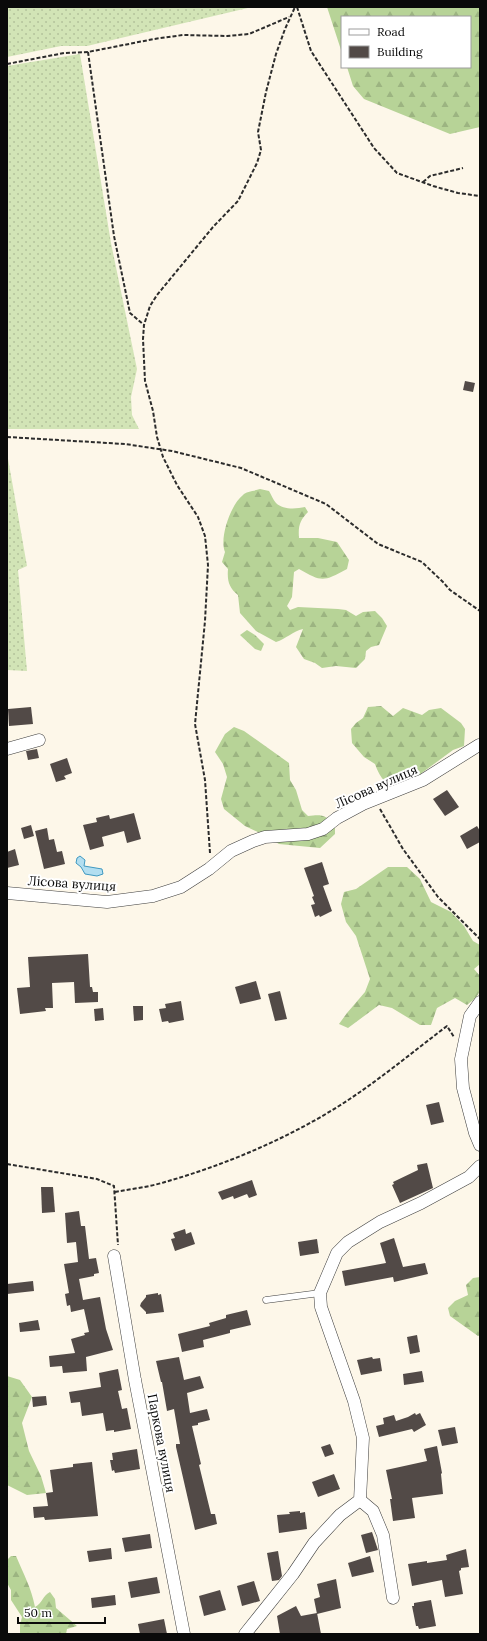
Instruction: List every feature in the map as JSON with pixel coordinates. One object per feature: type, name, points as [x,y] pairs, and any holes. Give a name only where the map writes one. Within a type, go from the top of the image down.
[{"type":"street","points":[[7,749],[39,740]]},
{"type":"street","name":"Лісова вулиця","points":[[7,893],[107,902],[153,896],[181,887],[231,851],[253,841],[265,837],[308,834],[323,829],[337,818],[374,799],[423,780],[480,745]]},
{"type":"street","points":[[480,1002],[470,1016],[461,1059],[463,1088],[475,1133],[480,1144]]},
{"type":"street","points":[[360,1500],[363,1438],[354,1401],[321,1307],[320,1293],[337,1253],[348,1242],[380,1222],[421,1204],[469,1177],[480,1166]]},
{"type":"street","name":"Паркова вулиця","points":[[114,1256],[135,1380],[184,1634]]},
{"type":"street","points":[[360,1500],[373,1511],[383,1535],[393,1598]]},
{"type":"street","points":[[244,1634],[293,1574],[314,1543],[340,1515],[360,1500]]},
{"type":"lane","points":[[266,1300],[320,1293]]},
{"type":"path","points":[[213,865],[210,854],[204,780],[196,724],[206,614],[208,565],[205,536],[198,516],[177,485],[160,450],[154,411],[145,381],[143,339],[144,325],[150,306],[157,295],[213,227],[238,201],[258,163],[261,150],[258,132],[266,92],[276,54],[290,16],[296,7]]},
{"type":"path","points":[[296,7],[311,51],[374,148],[397,173],[458,193],[480,196]]},
{"type":"path","points":[[7,64],[64,53],[88,52],[183,35],[228,36],[249,34],[290,16]]},
{"type":"path","points":[[88,52],[114,236],[130,313],[144,325]]},
{"type":"path","points":[[423,182],[430,176],[463,168]]},
{"type":"path","points":[[7,437],[125,444],[172,451],[241,468],[326,504],[378,544],[422,562],[450,590],[480,611]]},
{"type":"path","points":[[374,799],[403,849],[438,897],[480,939]]},
{"type":"path","points":[[114,1192],[163,1183],[202,1171],[265,1145],[314,1120],[360,1093],[447,1026],[462,1052]]},
{"type":"path","points":[[7,1164],[98,1179],[114,1186],[118,1247],[114,1256]]},
{"type":"green space","points":[[7,7],[252,7],[87,46],[61,46],[7,57]]},
{"type":"green space","points":[[327,7],[480,7],[480,127],[450,134],[364,99],[353,86],[347,68],[471,68],[471,16],[341,16],[341,50]]},
{"type":"green space","points":[[80,54],[111,243],[137,369],[131,397],[132,415],[139,429],[7,429],[7,66]]},
{"type":"green space","points":[[7,453],[27,566],[18,570],[27,671],[7,670]]},
{"type":"green space","points":[[260,489],[269,491],[275,502],[282,507],[305,507],[308,512],[300,524],[299,538],[318,538],[337,542],[349,560],[347,569],[323,579],[299,569],[294,572],[292,597],[287,606],[290,610],[298,607],[338,609],[346,610],[356,616],[363,612],[375,611],[387,626],[379,645],[371,647],[366,651],[365,659],[356,668],[336,666],[322,668],[315,663],[304,659],[296,647],[303,629],[296,631],[276,642],[256,631],[240,613],[238,595],[232,590],[228,581],[228,569],[222,562],[225,552],[225,530],[230,513],[239,499],[246,493]]},
{"type":"green space","points":[[247,630],[255,635],[264,644],[261,651],[255,649],[240,635]]},
{"type":"green space","points":[[381,706],[393,716],[403,708],[422,715],[429,710],[441,708],[461,723],[465,729],[464,746],[453,750],[419,775],[400,780],[393,787],[382,778],[375,764],[364,757],[352,743],[351,729],[363,718],[368,707]]},
{"type":"green space","points":[[234,727],[244,731],[289,763],[290,780],[296,790],[302,810],[308,816],[320,815],[326,817],[335,825],[335,834],[320,848],[279,844],[245,826],[224,809],[221,799],[227,777],[223,764],[215,752],[225,734]]},
{"type":"green space","points":[[388,867],[407,867],[420,879],[431,902],[451,912],[464,926],[473,941],[480,945],[480,964],[474,969],[480,976],[480,990],[477,996],[467,1005],[455,998],[437,1008],[431,1025],[420,1025],[392,1008],[379,1005],[348,1028],[339,1024],[365,992],[370,979],[356,936],[346,922],[341,904],[344,892],[356,889]]},
{"type":"green space","points":[[480,1277],[480,1335],[478,1336],[450,1316],[448,1308],[455,1301],[468,1295],[466,1285],[473,1278]]},
{"type":"green space","points":[[7,1376],[20,1380],[32,1397],[22,1423],[29,1451],[41,1476],[46,1493],[27,1495],[7,1485]]},
{"type":"green space","points":[[11,1556],[16,1556],[29,1587],[35,1607],[50,1592],[55,1599],[56,1608],[77,1626],[67,1629],[66,1634],[20,1634],[22,1617],[11,1600],[11,1590],[7,1583],[7,1560]]},
{"type":"water","points":[[80,856],[85,860],[84,866],[102,869],[103,874],[97,876],[85,874],[81,867],[76,863],[77,858]]},
{"type":"building","points":[[465,381],[475,383],[473,392],[463,390]]},
{"type":"building","points":[[31,707],[33,724],[9,726],[8,709]]},
{"type":"building","points":[[37,749],[39,758],[28,760],[26,751]]},
{"type":"building","points":[[67,758],[72,773],[64,776],[66,779],[56,782],[50,764]]},
{"type":"building","points":[[447,790],[459,807],[445,816],[433,799]]},
{"type":"building","points":[[134,813],[141,839],[127,843],[124,831],[102,837],[104,846],[90,850],[83,825],[97,822],[96,818],[109,815],[110,819]]},
{"type":"building","points":[[31,825],[34,836],[24,839],[21,828]]},
{"type":"building","points":[[477,826],[480,831],[480,842],[467,849],[460,836]]},
{"type":"building","points":[[47,828],[49,840],[54,839],[57,852],[62,851],[65,864],[44,869],[35,831]]},
{"type":"building","points":[[15,849],[19,865],[7,868],[7,852]]},
{"type":"building","points":[[322,862],[329,884],[323,886],[332,911],[320,917],[319,915],[315,917],[311,905],[315,904],[312,897],[314,896],[304,868]]},
{"type":"building","points":[[88,954],[90,987],[92,987],[93,992],[98,992],[98,1002],[75,1003],[74,982],[52,983],[53,1008],[45,1008],[46,1011],[20,1014],[17,988],[30,987],[28,957]]},
{"type":"building","points":[[256,981],[261,999],[240,1004],[235,987]]},
{"type":"building","points":[[280,991],[287,1019],[275,1021],[268,994]]},
{"type":"building","points":[[181,1001],[184,1020],[169,1023],[168,1021],[162,1022],[159,1009],[166,1008],[165,1004]]},
{"type":"building","points":[[133,1006],[143,1006],[143,1020],[134,1021]]},
{"type":"building","points":[[103,1008],[104,1020],[95,1021],[94,1009]]},
{"type":"building","points":[[439,1102],[444,1122],[431,1125],[426,1105]]},
{"type":"building","points":[[427,1163],[433,1188],[400,1203],[392,1185],[394,1184],[393,1182],[418,1170],[417,1165]]},
{"type":"building","points":[[252,1180],[257,1195],[249,1198],[247,1194],[234,1199],[233,1196],[222,1200],[218,1192]]},
{"type":"building","points":[[41,1187],[53,1187],[55,1212],[42,1213]]},
{"type":"building","points":[[79,1211],[81,1226],[85,1226],[89,1259],[96,1258],[99,1273],[94,1274],[94,1276],[79,1279],[83,1300],[100,1297],[106,1329],[113,1350],[86,1357],[87,1371],[63,1373],[62,1366],[50,1367],[49,1356],[75,1353],[71,1339],[85,1335],[84,1333],[89,1332],[84,1309],[71,1312],[70,1305],[67,1306],[65,1294],[69,1293],[64,1264],[78,1262],[76,1242],[67,1243],[65,1213]]},
{"type":"building","points":[[185,1229],[186,1234],[191,1232],[195,1244],[175,1251],[171,1239],[175,1238],[173,1233]]},
{"type":"building","points":[[394,1238],[403,1267],[425,1263],[428,1274],[394,1282],[393,1277],[345,1286],[342,1271],[386,1263],[380,1243]]},
{"type":"building","points":[[317,1239],[319,1253],[300,1256],[298,1242]]},
{"type":"building","points":[[33,1281],[34,1291],[7,1294],[7,1284]]},
{"type":"building","points":[[158,1293],[158,1295],[161,1294],[164,1312],[146,1314],[140,1306],[141,1303],[146,1295]]},
{"type":"building","points":[[247,1310],[251,1325],[230,1330],[230,1333],[203,1340],[204,1347],[182,1352],[178,1334],[210,1326],[209,1323],[226,1318],[226,1315]]},
{"type":"building","points":[[38,1320],[40,1330],[20,1332],[19,1323]]},
{"type":"building","points":[[417,1335],[420,1352],[410,1354],[407,1337]]},
{"type":"building","points":[[179,1357],[184,1380],[200,1376],[204,1388],[187,1393],[190,1413],[207,1409],[210,1420],[192,1426],[201,1464],[199,1465],[211,1514],[215,1514],[217,1524],[195,1530],[176,1447],[176,1444],[180,1444],[174,1409],[167,1411],[162,1382],[156,1361]]},
{"type":"building","points":[[372,1357],[373,1359],[380,1358],[382,1371],[361,1375],[357,1360]]},
{"type":"building","points":[[118,1369],[122,1390],[118,1391],[122,1409],[127,1408],[131,1429],[114,1432],[114,1430],[106,1431],[103,1413],[82,1416],[80,1402],[71,1403],[69,1392],[101,1387],[99,1373]]},
{"type":"building","points":[[422,1371],[424,1382],[404,1385],[403,1374]]},
{"type":"building","points":[[46,1396],[47,1405],[33,1407],[32,1397]]},
{"type":"building","points":[[415,1413],[416,1415],[420,1413],[426,1425],[414,1432],[412,1429],[379,1437],[376,1426],[384,1424],[383,1418],[394,1415],[396,1421]]},
{"type":"building","points":[[455,1427],[458,1443],[442,1446],[438,1430]]},
{"type":"building","points":[[330,1444],[334,1454],[325,1457],[321,1447]]},
{"type":"building","points":[[437,1446],[442,1473],[443,1494],[412,1498],[415,1518],[393,1521],[390,1499],[392,1499],[386,1470],[427,1461],[424,1449]]},
{"type":"building","points":[[137,1449],[140,1469],[115,1473],[114,1470],[112,1471],[110,1460],[113,1460],[112,1453]]},
{"type":"building","points":[[92,1462],[98,1516],[45,1520],[44,1517],[34,1518],[33,1507],[48,1506],[46,1493],[53,1492],[50,1470],[73,1467],[73,1464]]},
{"type":"building","points":[[334,1474],[340,1489],[318,1497],[312,1482]]},
{"type":"building","points":[[300,1511],[300,1513],[305,1512],[307,1529],[279,1533],[277,1515],[290,1514],[289,1512]]},
{"type":"building","points":[[372,1532],[378,1550],[366,1553],[361,1535]]},
{"type":"building","points":[[150,1534],[152,1548],[125,1552],[122,1538]]},
{"type":"building","points":[[111,1548],[112,1559],[89,1562],[87,1551]]},
{"type":"building","points":[[466,1549],[469,1567],[461,1568],[459,1571],[463,1594],[445,1597],[442,1580],[412,1586],[408,1564],[447,1560],[446,1555]]},
{"type":"building","points":[[278,1551],[282,1576],[279,1580],[272,1581],[267,1553]]},
{"type":"building","points":[[370,1556],[374,1572],[352,1577],[348,1563]]},
{"type":"building","points":[[157,1577],[160,1593],[131,1598],[128,1582]]},
{"type":"building","points":[[336,1579],[341,1608],[317,1614],[314,1599],[320,1597],[317,1584]]},
{"type":"building","points":[[254,1581],[260,1601],[242,1606],[237,1586]]},
{"type":"building","points":[[220,1590],[226,1610],[204,1616],[199,1596]]},
{"type":"building","points":[[115,1595],[116,1605],[92,1608],[91,1598]]},
{"type":"building","points":[[431,1600],[436,1626],[419,1629],[418,1626],[416,1626],[412,1606],[414,1606],[414,1603]]},
{"type":"building","points":[[296,1606],[301,1616],[317,1613],[321,1634],[280,1634],[277,1616]]},
{"type":"building","points":[[164,1619],[167,1634],[140,1634],[138,1624]]}]
